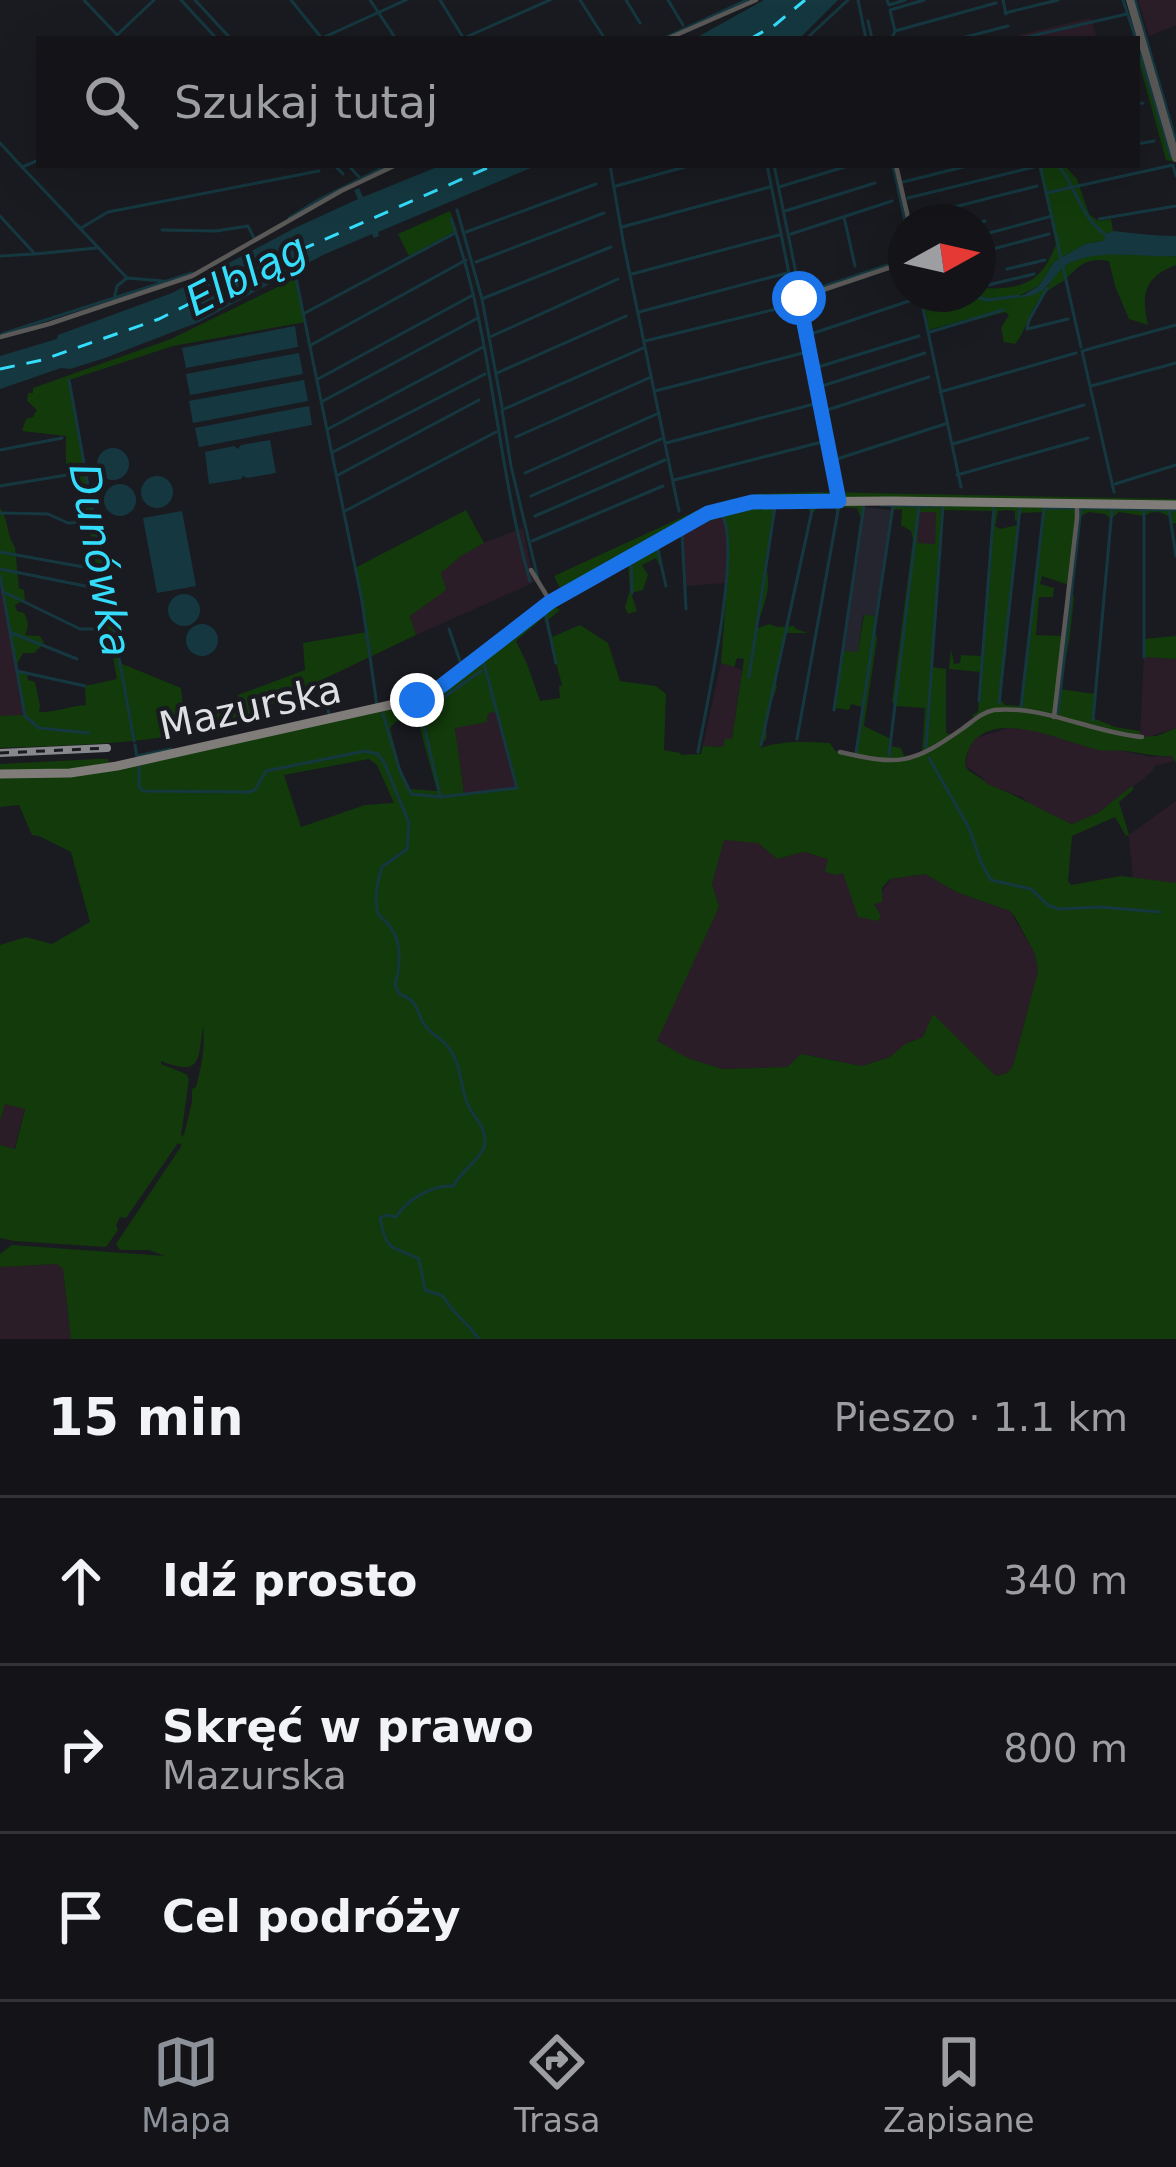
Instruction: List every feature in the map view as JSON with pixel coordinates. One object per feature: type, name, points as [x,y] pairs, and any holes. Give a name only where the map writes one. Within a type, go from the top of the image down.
[{"type":"main road","name":"Mazurska","points":[[0,774],[70,773],[117,766],[417,700],[550,602],[716,510],[752,502],[839,501],[1176,505]]},
{"type":"street","points":[[674,36],[756,0]]},
{"type":"street","points":[[1130,0],[1176,158]]},
{"type":"street","points":[[0,337],[192,276],[390,168]]},
{"type":"street","points":[[897,168],[905,204]]},
{"type":"street","points":[[839,501],[799,298],[888,268]]},
{"type":"street","points":[[1054,717],[1076,504]]},
{"type":"street","points":[[531,569],[550,602]]},
{"type":"street","points":[[840,752],[895,761],[937,749],[990,711],[1054,717],[1142,737]]},
{"type":"shaded area","points":[[1138,0],[1176,0],[1176,25],[1149,36]]},
{"type":"shaded area","points":[[1091,18],[1096,36],[1018,36]]},
{"type":"shaded area","points":[[864,507],[892,510],[877,616],[863,615],[858,653],[843,651]]},
{"type":"shaded area","points":[[920,511],[937,512],[935,545],[916,544]]},
{"type":"shaded area","points":[[724,518],[728,532],[725,583],[685,586],[683,533]]},
{"type":"shaded area","points":[[523,528],[537,581],[416,635],[410,616],[445,590],[440,573],[484,543]]},
{"type":"shaded area","points":[[0,577],[25,716],[0,716]]},
{"type":"shaded area","points":[[1144,657],[1176,659],[1176,728],[1140,737]]},
{"type":"shaded area","points":[[721,663],[742,670],[732,739],[724,747],[703,746]]},
{"type":"shaded area","points":[[498,711],[517,788],[464,794],[455,727],[487,722],[488,713]]},
{"type":"shaded area","points":[[1009,728],[1150,757],[1173,756],[1174,761],[1154,766],[1098,813],[1073,824],[986,784],[966,766],[976,738]]},
{"type":"shaded area","points":[[1176,801],[1176,883],[1133,878],[1129,835]]},
{"type":"shaded area","points":[[723,840],[758,842],[777,859],[804,852],[828,859],[836,875],[846,876],[858,917],[881,916],[874,903],[891,879],[925,874],[956,892],[1010,911],[1035,954],[1038,971],[1013,1066],[996,1076],[933,1015],[923,1037],[890,1057],[862,1066],[801,1054],[787,1067],[722,1069],[656,1041],[719,907],[712,884]]},
{"type":"shaded area","points":[[5,1104],[25,1108],[14,1149],[0,1145]]},
{"type":"shaded area","points":[[58,1264],[63,1269],[71,1339],[0,1339],[0,1267]]},
{"type":"green space","points":[[1140,48],[1175,162],[1166,160],[1140,66]]},
{"type":"green space","points":[[1039,168],[1067,168],[1077,179],[1089,214],[1098,221],[1111,219],[1113,231],[1103,241],[1085,244],[1054,262],[1039,286],[1018,296],[1047,288],[1058,271],[1082,258],[1176,256],[1176,265],[1157,275],[1147,288],[1148,325],[1129,319],[1109,261],[1096,260],[1081,265],[1044,294],[1015,344],[1004,342],[1001,328],[1009,315],[1005,312],[929,330],[926,312],[996,312],[996,288],[1035,277],[1056,244]]},
{"type":"green space","points":[[450,211],[457,230],[409,256],[398,234]]},
{"type":"green space","points":[[296,278],[305,322],[173,346],[69,380],[120,663],[181,688],[184,715],[239,702],[238,695],[305,670],[303,643],[367,632],[355,568],[466,510],[484,543],[441,573],[446,590],[410,616],[416,635],[246,716],[155,738],[0,748],[0,716],[25,715],[17,671],[35,682],[39,712],[86,705],[85,686],[117,679],[79,472],[66,464],[66,436],[22,431],[26,419],[37,410],[27,401],[28,393],[171,339]]},
{"type":"green space","points":[[815,492],[1176,499],[1176,503],[727,505],[562,592],[554,576],[728,500]]},
{"type":"green space","points":[[864,503],[858,550],[861,518],[857,508],[840,507],[838,514],[834,507],[819,507],[811,514],[807,507],[775,508],[767,591],[756,629],[769,624],[794,626],[808,633],[786,633],[761,748],[830,743],[835,751],[856,755],[863,707],[835,708],[843,651],[858,652],[864,615],[877,616],[877,639],[864,726],[891,739],[890,746],[901,748],[904,756],[922,754],[925,708],[892,702],[913,539],[911,531],[901,525],[902,509],[892,510],[893,503],[1176,507],[1176,523],[1171,524],[1170,518],[1157,512],[1144,516],[1119,512],[1111,519],[1088,512],[1080,517],[1070,636],[1060,689],[1095,694],[1093,718],[1140,731],[1140,737],[1176,728],[1176,763],[1172,756],[1099,750],[1011,728],[979,736],[965,763],[987,784],[1072,824],[1098,813],[1132,786],[1119,802],[1129,835],[1115,817],[1072,836],[1068,881],[1071,885],[1121,876],[1176,883],[1176,1339],[71,1339],[63,1269],[57,1264],[0,1267],[0,1254],[12,1245],[165,1256],[149,1250],[120,1250],[116,1244],[182,1145],[178,1143],[126,1218],[120,1217],[118,1230],[106,1247],[0,1238],[0,1145],[15,1149],[25,1109],[5,1104],[0,1121],[0,945],[26,937],[52,944],[90,922],[71,852],[32,835],[19,805],[0,807],[0,776],[70,775],[419,702],[554,601],[687,525],[738,506]],"holes":[[[942,510],[992,511],[983,656],[961,655],[960,663],[954,664],[951,648],[949,669],[981,672],[978,712],[953,735],[946,733],[946,669],[932,667]],[[998,511],[1015,511],[1018,522],[1019,513],[1044,512],[1020,706],[1001,700],[1018,525],[995,526]],[[920,512],[936,512],[935,544],[917,543]],[[724,518],[727,584],[721,663],[734,667],[737,658],[744,659],[732,739],[725,739],[723,747],[703,746],[701,754],[664,750],[666,694],[656,686],[620,681],[608,643],[580,625],[552,637],[548,620],[560,610],[554,606],[628,562],[630,590],[625,607],[628,614],[637,611],[631,593],[643,590],[648,575],[642,565],[656,558],[662,564],[662,544],[694,526]],[[1042,576],[1069,585],[1063,636],[1036,635],[1039,597],[1053,597],[1054,588],[1040,584]],[[544,617],[562,685],[560,698],[540,701],[516,641]],[[498,712],[516,788],[464,794],[455,728],[487,722],[488,713]],[[417,717],[437,791],[410,789],[390,728],[395,722]],[[369,759],[377,765],[394,803],[365,805],[301,827],[284,775]],[[724,840],[758,843],[777,859],[804,852],[828,859],[825,872],[843,873],[858,917],[878,921],[881,916],[874,904],[882,902],[882,888],[890,879],[925,874],[956,892],[1010,911],[1035,954],[1038,971],[1013,1066],[996,1076],[933,1014],[923,1037],[890,1057],[862,1066],[801,1054],[787,1067],[722,1069],[657,1041],[719,907],[712,884]],[[203,1026],[201,1064],[181,1136],[189,1079],[161,1061],[191,1066]]]},
{"type":"green space","points":[[0,508],[15,547],[19,588],[24,590],[25,600],[15,605],[27,619],[25,635],[40,636],[44,643],[34,653],[23,653],[16,666],[0,576]]},
{"type":"green space","points":[[1176,636],[1176,659],[1144,657],[1144,639]]},
{"type":"green space","points":[[108,759],[110,765],[70,771],[0,772],[0,764]]},
{"type":"water","points":[[764,0],[838,0],[802,36],[699,36]]},
{"type":"water","name":"Elbląg","points":[[435,168],[531,168],[378,232],[379,236],[372,234],[323,255],[199,322],[105,358],[0,389],[0,356],[57,339],[172,293],[358,199],[354,190],[359,188],[363,197]]},
{"type":"water","points":[[1113,231],[1176,236],[1176,256],[1080,259],[1062,268],[1040,291],[1018,298],[1039,286],[1054,262],[1085,244],[1103,241]]},
{"type":"water","points":[[295,326],[298,347],[186,368],[182,348]]},
{"type":"water","points":[[299,353],[303,374],[190,395],[186,374]]},
{"type":"water","points":[[304,380],[308,401],[193,423],[189,401]]},
{"type":"water","points":[[309,406],[312,425],[199,447],[195,428]]},
{"type":"water","points":[[270,440],[276,473],[209,484],[205,452]]},
{"type":"water","points":[[113,448],[124,453],[129,464],[124,475],[113,480],[102,475],[97,464],[102,453]]},
{"type":"water","points":[[157,476],[168,481],[173,492],[168,503],[157,508],[146,503],[141,492],[146,481]]},
{"type":"water","points":[[120,484],[131,489],[136,500],[131,511],[120,516],[109,511],[104,500],[109,489]]},
{"type":"water","points":[[182,511],[196,586],[157,593],[143,518]]},
{"type":"water","points":[[184,594],[195,599],[200,610],[195,621],[184,626],[173,621],[168,610],[173,599]]},
{"type":"water","points":[[202,624],[213,629],[218,640],[213,651],[202,656],[191,651],[186,640],[191,629]]},
{"type":"waterway","points":[[84,0],[117,35],[154,0]]},
{"type":"waterway","points":[[181,0],[214,36]]},
{"type":"waterway","points":[[195,0],[228,36]]},
{"type":"waterway","points":[[291,0],[320,36]]},
{"type":"waterway","points":[[370,0],[394,36]]},
{"type":"waterway","points":[[327,36],[406,0]]},
{"type":"waterway","points":[[440,0],[462,36]]},
{"type":"waterway","points":[[469,36],[550,0]]},
{"type":"waterway","points":[[580,0],[603,36]]},
{"type":"waterway","points":[[626,0],[640,23]]},
{"type":"waterway","points":[[668,0],[683,25]]},
{"type":"waterway","points":[[669,36],[747,0]]},
{"type":"waterway","points":[[809,36],[848,0]]},
{"type":"waterway","points":[[858,0],[865,36]]},
{"type":"waterway","points":[[887,0],[889,5],[905,0]]},
{"type":"waterway","points":[[893,36],[890,10],[924,0]]},
{"type":"waterway","points":[[1003,0],[1006,14]]},
{"type":"waterway","points":[[1005,13],[1058,0]]},
{"type":"waterway","points":[[1123,0],[1135,36]]},
{"type":"waterway","points":[[1135,0],[1176,141]]},
{"type":"waterway","points":[[895,31],[996,3]]},
{"type":"waterway","points":[[1031,36],[1127,14]]},
{"type":"waterway","points":[[868,21],[871,36]]},
{"type":"waterway","points":[[970,36],[1008,26]]},
{"type":"waterway","points":[[1140,53],[1171,157]]},
{"type":"waterway","points":[[1140,143],[1154,141]]},
{"type":"waterway","points":[[0,143],[22,167],[36,161]]},
{"type":"waterway","points":[[1046,193],[1173,165],[1176,176]]},
{"type":"waterway","points":[[22,167],[127,278]]},
{"type":"waterway","points":[[337,168],[343,174]]},
{"type":"waterway","points":[[351,168],[359,177]]},
{"type":"waterway","name":"Elbląg","points":[[289,218],[382,168]]},
{"type":"waterway","points":[[611,168],[679,511]]},
{"type":"waterway","points":[[616,186],[681,168]]},
{"type":"waterway","points":[[768,168],[833,490]]},
{"type":"waterway","points":[[775,168],[840,490]]},
{"type":"waterway","points":[[779,187],[841,168]]},
{"type":"waterway","points":[[894,168],[901,204]]},
{"type":"waterway","points":[[903,182],[959,168]]},
{"type":"waterway","points":[[908,198],[1030,168]]},
{"type":"waterway","points":[[1041,168],[1061,258]]},
{"type":"waterway","points":[[1060,168],[1091,221],[1106,235]]},
{"type":"waterway","points":[[81,228],[108,212],[319,171]]},
{"type":"waterway","points":[[785,211],[875,183]]},
{"type":"waterway","points":[[466,232],[596,184]]},
{"type":"waterway","points":[[966,204],[1037,186]]},
{"type":"waterway","points":[[622,227],[770,187]]},
{"type":"waterway","points":[[791,234],[892,201]]},
{"type":"waterway","points":[[1099,219],[1176,206]]},
{"type":"waterway","points":[[457,210],[482,299],[502,407]]},
{"type":"waterway","points":[[476,262],[604,213]]},
{"type":"waterway","points":[[0,216],[35,254],[96,248]]},
{"type":"waterway","points":[[996,231],[1052,216]]},
{"type":"waterway","points":[[844,217],[855,266]]},
{"type":"waterway","points":[[451,219],[476,308],[530,581]]},
{"type":"waterway","name":"Elbląg","points":[[162,230],[248,226],[254,238]]},
{"type":"waterway","points":[[305,313],[455,233]]},
{"type":"waterway","points":[[996,248],[1049,234]]},
{"type":"waterway","points":[[632,274],[779,235]]},
{"type":"waterway","points":[[484,298],[611,247]]},
{"type":"waterway","points":[[0,256],[34,254]]},
{"type":"waterway","points":[[311,345],[466,260]]},
{"type":"waterway","points":[[1007,269],[1045,260]]},
{"type":"waterway","points":[[801,294],[888,265]]},
{"type":"waterway","points":[[1063,267],[1081,347]]},
{"type":"waterway","name":"Elbląg","points":[[2,334],[192,273]]},
{"type":"waterway","points":[[639,312],[787,273]]},
{"type":"waterway","points":[[996,283],[1034,274]]},
{"type":"waterway","name":"Elbląg","points":[[114,299],[117,286],[127,278],[163,281]]},
{"type":"waterway","name":"Elbląg","points":[[296,278],[362,601],[377,706]]},
{"type":"waterway","points":[[490,337],[618,279]]},
{"type":"waterway","points":[[1047,288],[1027,329],[1068,319]]},
{"type":"waterway","points":[[318,379],[473,295]]},
{"type":"waterway","points":[[996,299],[1018,296]]},
{"type":"waterway","points":[[645,341],[793,305]]},
{"type":"waterway","points":[[811,334],[888,308]]},
{"type":"waterway","points":[[930,332],[1003,310]]},
{"type":"waterway","points":[[924,312],[961,487]]},
{"type":"waterway","points":[[497,373],[626,316]]},
{"type":"waterway","points":[[323,401],[478,318]]},
{"type":"waterway","points":[[1114,492],[1082,351],[1176,325]]},
{"type":"waterway","points":[[818,367],[919,336]]},
{"type":"waterway","points":[[328,429],[483,347]]},
{"type":"waterway","points":[[538,579],[502,410],[643,348]]},
{"type":"waterway","points":[[655,391],[803,353]]},
{"type":"waterway","points":[[819,387],[925,353]]},
{"type":"waterway","points":[[940,392],[1076,353]]},
{"type":"waterway","points":[[1091,386],[1176,363]]},
{"type":"waterway","points":[[333,452],[485,374]]},
{"type":"waterway","points":[[516,437],[651,377]]},
{"type":"waterway","points":[[824,411],[929,377]]},
{"type":"waterway","name":"Dunówka","points":[[69,380],[134,741]]},
{"type":"waterway","points":[[338,475],[479,400]]},
{"type":"waterway","points":[[666,443],[814,404]]},
{"type":"waterway","points":[[953,444],[1084,405]]},
{"type":"waterway","points":[[525,473],[659,413]]},
{"type":"waterway","points":[[834,460],[945,424]]},
{"type":"waterway","points":[[345,511],[496,432]]},
{"type":"waterway","points":[[0,450],[62,438]]},
{"type":"waterway","points":[[957,475],[1088,438]]},
{"type":"waterway","points":[[531,496],[661,439]]},
{"type":"waterway","points":[[674,480],[822,442]]},
{"type":"waterway","points":[[535,516],[665,460]]},
{"type":"waterway","points":[[1115,484],[1176,465]]},
{"type":"waterway","points":[[0,486],[73,474]]},
{"type":"waterway","points":[[532,541],[663,486]]},
{"type":"waterway","points":[[797,739],[839,505]]},
{"type":"waterway","points":[[834,710],[864,505]]},
{"type":"waterway","points":[[881,505],[929,506]]},
{"type":"waterway","points":[[761,745],[813,506]]},
{"type":"waterway","points":[[856,753],[893,506]]},
{"type":"waterway","points":[[889,755],[919,506]]},
{"type":"waterway","points":[[926,747],[943,506]]},
{"type":"waterway","points":[[749,677],[775,507]]},
{"type":"waterway","points":[[979,701],[994,508]]},
{"type":"waterway","points":[[999,703],[1020,508]]},
{"type":"waterway","points":[[1021,707],[1044,508]]},
{"type":"waterway","points":[[1046,508],[1074,508]]},
{"type":"waterway","points":[[1058,713],[1081,508]]},
{"type":"waterway","points":[[1082,508],[1176,510]]},
{"type":"waterway","points":[[1093,720],[1112,509]]},
{"type":"waterway","points":[[1144,510],[1144,657]]},
{"type":"waterway","points":[[1169,510],[1176,556]]},
{"type":"waterway","points":[[0,513],[48,514],[68,523],[84,522]]},
{"type":"waterway","points":[[698,752],[726,590],[727,530],[721,513]]},
{"type":"waterway","points":[[682,533],[686,609]]},
{"type":"waterway","points":[[657,547],[666,586]]},
{"type":"waterway","points":[[0,552],[89,568]]},
{"type":"waterway","points":[[632,593],[631,560],[635,558]]},
{"type":"waterway","points":[[0,569],[95,588]]},
{"type":"waterway","points":[[0,576],[25,716],[39,728],[89,733]]},
{"type":"waterway","points":[[438,683],[559,591]]},
{"type":"waterway","points":[[4,592],[80,629],[102,629]]},
{"type":"waterway","points":[[545,612],[556,663]]},
{"type":"waterway","points":[[449,629],[460,661]]},
{"type":"waterway","points":[[12,633],[77,659]]},
{"type":"waterway","points":[[383,714],[411,794],[441,797],[517,788],[483,660]]},
{"type":"waterway","points":[[17,671],[85,686]]},
{"type":"waterway","points":[[423,712],[481,671]]},
{"type":"waterway","points":[[322,686],[329,714]]},
{"type":"waterway","points":[[419,704],[440,795]]},
{"type":"waterway","name":"Dunówka","points":[[135,745],[137,758]]},
{"type":"waterway","points":[[137,756],[171,749]]},
{"type":"waterway","name":"Dunówka","points":[[139,767],[143,791],[249,792],[266,771],[365,751],[378,754],[384,762],[409,823],[407,849],[382,867],[377,891],[379,915],[397,942],[395,985],[452,1053],[485,1142],[453,1186],[413,1199],[396,1217],[380,1218],[388,1243],[419,1259],[425,1290],[443,1296],[479,1339]]},
{"type":"waterway","points":[[929,758],[969,828],[991,880],[1031,889],[1058,909],[1160,912]]},
{"type":"ferry route","points":[[755,36],[805,0]]},
{"type":"ferry route","points":[[0,369],[42,360],[159,319],[271,263],[487,168]]},
{"type":"railway","points":[[0,753],[107,748]]},
{"type":"route","points":[[417,700],[550,602],[708,513],[752,502],[839,501],[799,298]]}]
